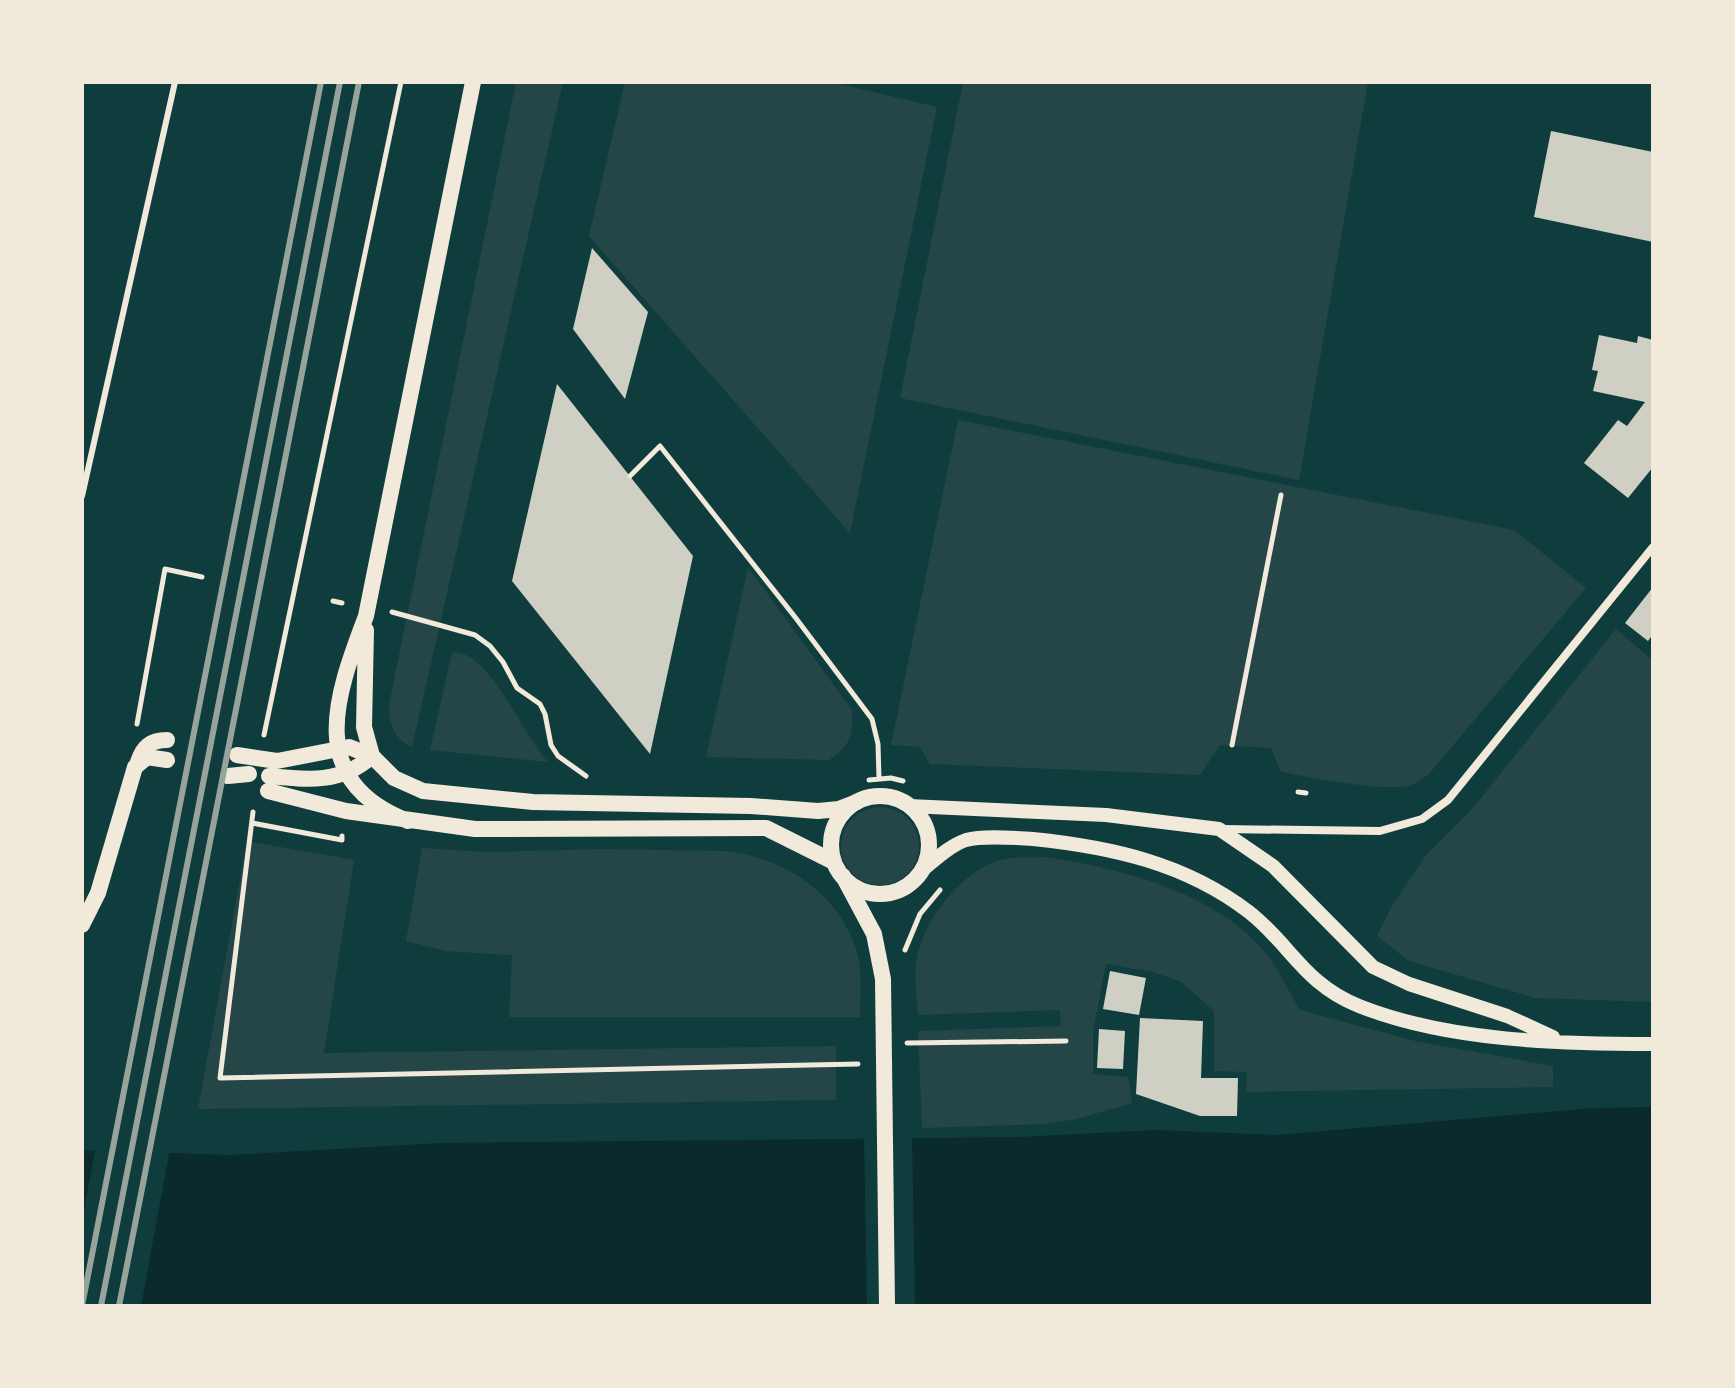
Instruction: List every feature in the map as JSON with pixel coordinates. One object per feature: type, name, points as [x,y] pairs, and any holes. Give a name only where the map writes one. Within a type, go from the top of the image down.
[{"type":"main road","points":[[408,821],[387,813],[355,787],[346,772],[339,749],[338,713],[341,691],[366,616],[473,82]]},
{"type":"main road","points":[[366,616],[364,727],[372,756]]},
{"type":"main road","points":[[82,925],[98,893],[126,791],[143,749],[157,740],[167,740]]},
{"type":"main road","points":[[237,755],[277,761],[349,747],[372,756],[394,778],[408,786],[449,795],[533,802],[751,806],[818,811],[839,809],[879,797],[890,798],[909,806],[922,821],[928,836],[928,856],[921,871],[902,889],[886,894],[860,890],[838,869],[766,828],[475,829],[346,811],[268,784],[318,781],[346,772],[372,756]]},
{"type":"main road","points":[[138,762],[147,757],[167,760]]},
{"type":"main road","points":[[228,776],[248,780]]},
{"type":"main road","points":[[857,802],[844,812],[833,830],[831,847],[838,869],[869,921],[881,963],[885,1020],[887,1306]]},
{"type":"street","points":[[909,806],[1106,815],[1219,829],[1380,831],[1422,819],[1448,800],[1653,547]]},
{"type":"street","points":[[1219,829],[1273,866],[1373,967],[1409,984],[1507,1016],[1561,1041]]},
{"type":"street","points":[[921,871],[950,849],[971,839],[1013,837],[1120,851],[1159,864],[1227,897],[1266,928],[1309,975],[1357,1005],[1387,1016],[1483,1036],[1653,1044]]},
{"type":"lane","points":[[82,496],[175,82]]},
{"type":"path","points":[[266,725],[401,82]]},
{"type":"path","points":[[630,476],[660,446],[872,719],[878,744],[879,778]]},
{"type":"path","points":[[1232,745],[1281,495]]},
{"type":"path","points":[[138,762],[133,742],[165,569],[202,577]]},
{"type":"path","points":[[333,601],[342,603]]},
{"type":"path","points":[[391,612],[475,635],[490,646],[517,688],[540,704],[551,745],[558,756],[589,778]]},
{"type":"path","points":[[865,780],[879,778],[912,785]]},
{"type":"path","points":[[1298,792],[1306,793]]},
{"type":"path","points":[[254,809],[220,1078],[853,1064]]},
{"type":"path","points":[[252,823],[342,840]]},
{"type":"path","points":[[902,964],[908,938],[920,914],[945,884]]},
{"type":"path","points":[[924,1043],[1066,1041]]},
{"type":"shaded area","points":[[516,82],[563,82],[412,747],[393,730],[389,704]]},
{"type":"shaded area","points":[[625,82],[831,82],[937,107],[850,533],[589,236]]},
{"type":"shaded area","points":[[963,82],[1368,82],[1299,480],[900,398]]},
{"type":"shaded area","points":[[958,420],[1514,530],[1586,588],[1428,775],[1411,785],[1367,786],[1281,772],[1271,748],[1220,745],[1200,775],[930,764],[920,747],[891,745]]},
{"type":"shaded area","points":[[748,567],[852,710],[849,739],[829,760],[706,757]]},
{"type":"shaded area","points":[[1616,629],[1653,661],[1653,1002],[1535,998],[1409,961],[1377,936],[1392,906],[1427,854],[1473,808]]},
{"type":"shaded area","points":[[452,652],[470,657],[492,678],[548,762],[430,750]]},
{"type":"shaded area","points":[[880,807],[895,810],[908,818],[916,831],[919,846],[916,861],[908,874],[895,882],[880,885],[865,882],[852,874],[844,861],[841,846],[844,831],[852,818],[865,810]]},
{"type":"shaded area","points":[[247,841],[354,860],[324,1053],[836,1046],[836,1100],[198,1109]]},
{"type":"shaded area","points":[[422,848],[486,852],[602,849],[724,851],[766,860],[805,880],[836,910],[856,949],[860,965],[860,1017],[509,1017],[512,955],[445,951],[406,941]]},
{"type":"shaded area","points":[[1044,857],[1133,876],[1193,898],[1220,913],[1265,952],[1300,1010],[1415,1041],[1553,1066],[1553,1087],[1246,1092],[1247,1072],[1214,1071],[1214,1011],[1180,981],[1153,972],[1106,964],[1093,1032],[1093,1074],[1128,1077],[1132,1103],[1077,1119],[1045,1124],[922,1128],[918,1031],[1061,1026],[1060,1010],[918,1015],[915,978],[919,951],[940,906],[963,881],[995,861]]},
{"type":"shaded area","points":[[1653,1107],[1653,1306],[82,1306],[82,1150],[230,1155],[440,1143],[1019,1137],[1155,1130],[1277,1135],[1593,1108]]},
{"type":"pier","points":[[912,1134],[915,1306],[867,1306],[864,1135]]},
{"type":"pier","points":[[96,1146],[170,1149],[141,1306],[82,1306],[82,1220]]},
{"type":"building","points":[[1551,131],[1653,152],[1653,242],[1534,217]]},
{"type":"building","points":[[592,248],[648,312],[625,399],[573,329]]},
{"type":"building","points":[[1599,335],[1637,343],[1638,336],[1653,340],[1653,467],[1628,498],[1584,463],[1618,420],[1627,426],[1645,402],[1593,391],[1598,371],[1592,370]]},
{"type":"building","points":[[557,384],[693,556],[650,754],[512,581]]},
{"type":"building","points":[[1653,587],[1653,634],[1648,641],[1625,623]]},
{"type":"building","points":[[1110,971],[1146,978],[1139,1015],[1103,1009]]},
{"type":"building","points":[[1140,1018],[1203,1021],[1201,1078],[1238,1078],[1237,1116],[1200,1116],[1136,1094]]},
{"type":"building","points":[[1099,1029],[1125,1031],[1123,1069],[1097,1068]]},
{"type":"railway","points":[[82,1306],[321,82]]},
{"type":"railway","points":[[101,1306],[340,82]]},
{"type":"railway","points":[[119,1306],[359,82]]}]
